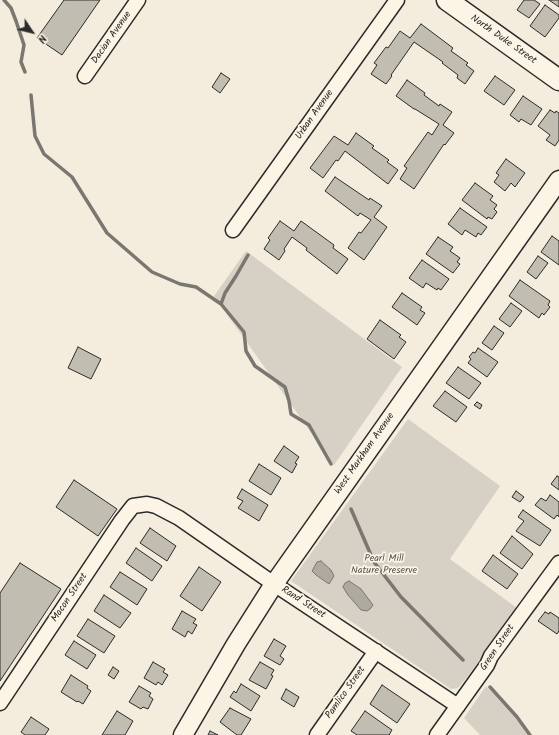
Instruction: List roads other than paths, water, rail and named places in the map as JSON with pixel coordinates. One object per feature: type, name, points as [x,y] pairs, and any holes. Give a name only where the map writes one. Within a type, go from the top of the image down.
[{"type":"main road","name":"North Duke Street","points":[[447,0],[559,80]]},
{"type":"street","name":"Dacian Avenue","points":[[85,76],[138,0]]},
{"type":"street","name":"Urban Avenue","points":[[233,230],[397,0]]},
{"type":"street","name":"West Markham Avenue","points":[[183,735],[236,644],[274,584],[559,180]]},
{"type":"street","name":"Rand Street","points":[[147,504],[156,506],[178,518],[274,584],[458,706]]},
{"type":"street","name":"Macon Street","points":[[0,703],[122,520],[133,506],[147,504]]},
{"type":"street","name":"Green Street","points":[[438,735],[487,665],[491,656],[554,579],[559,563]]},
{"type":"street","name":"Pamlico Street","points":[[317,735],[376,651]]},
{"type":"waterway","points":[[4,0],[11,8],[24,45],[21,62],[25,72]]},
{"type":"waterway","points":[[31,95],[35,136],[44,154],[72,177],[107,233],[152,272],[180,284],[196,287],[221,304],[244,332],[246,351],[255,366],[285,387],[291,414],[309,425],[331,464]]},
{"type":"waterway","points":[[221,304],[225,293],[248,255]]},
{"type":"waterway","points":[[351,509],[374,562],[401,597],[463,660]]},
{"type":"waterway","points":[[490,687],[517,717],[530,735]]},
{"type":"park label","name":"Pearl Mill Nature Preserve","points":[[384,564]]}]
